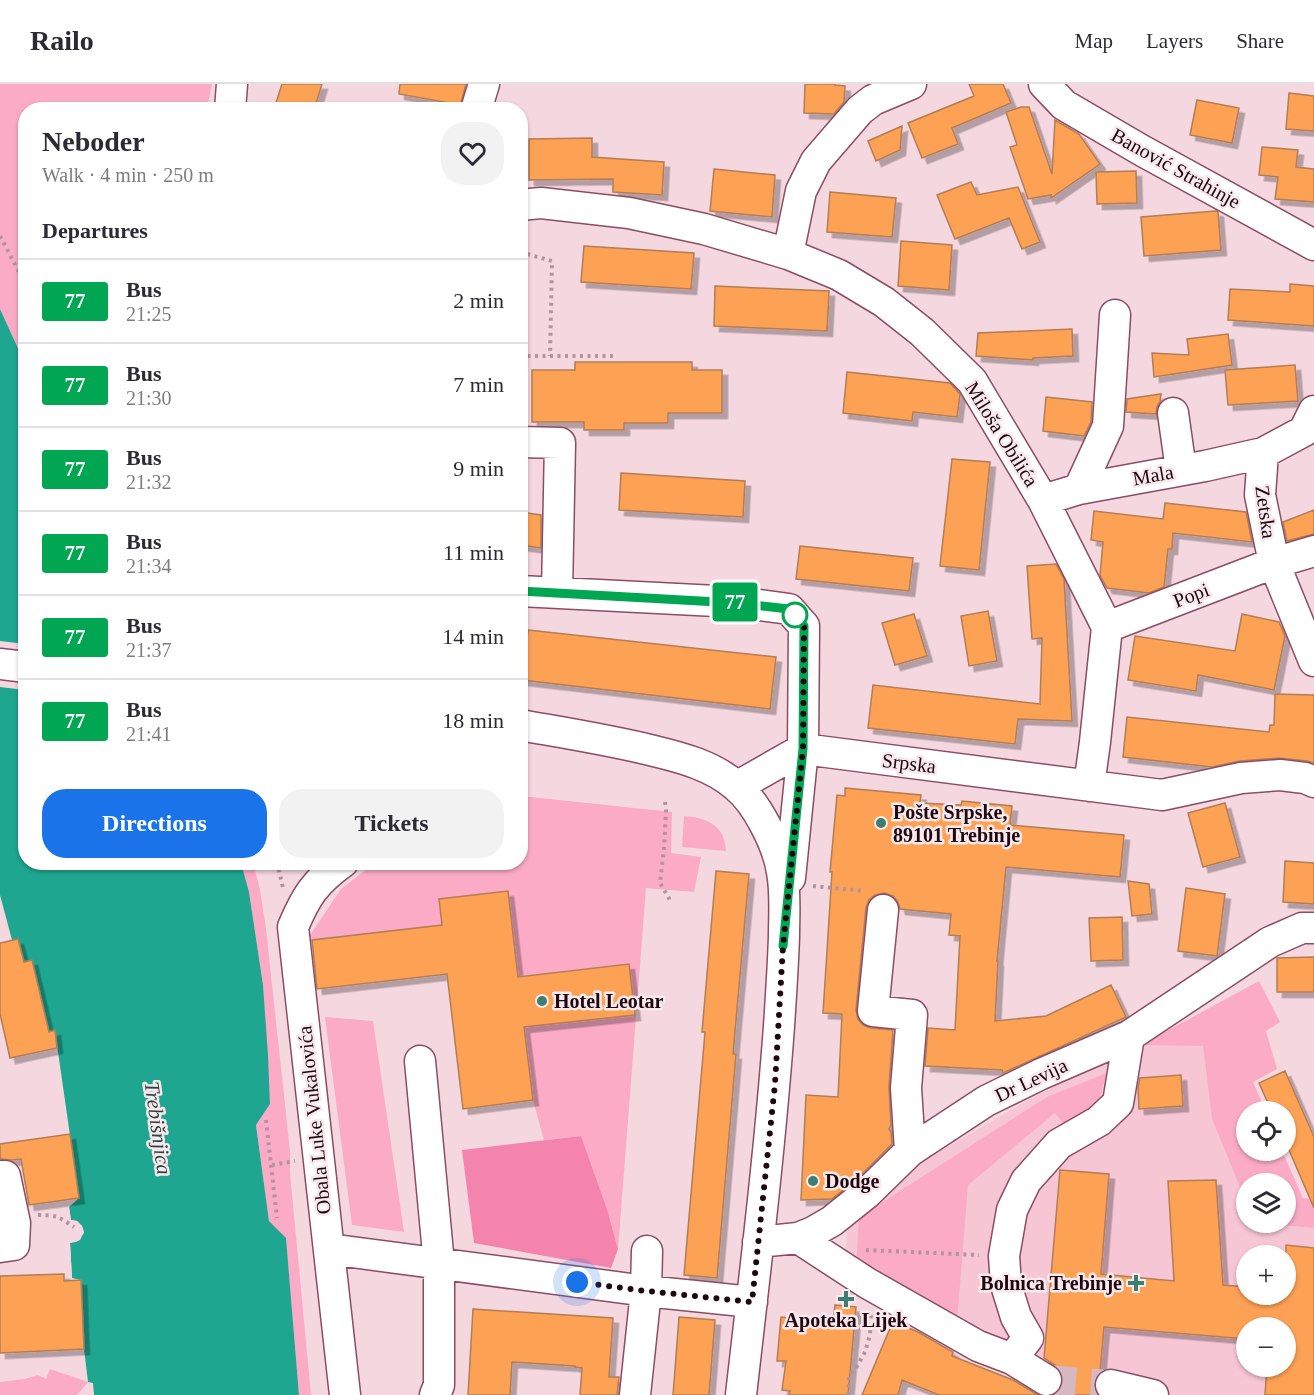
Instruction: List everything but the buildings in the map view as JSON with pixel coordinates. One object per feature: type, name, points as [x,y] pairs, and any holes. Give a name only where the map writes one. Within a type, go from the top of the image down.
[{"type":"street","points":[[231,102],[232,84]]},
{"type":"street","points":[[478,102],[484,84]]},
{"type":"street","points":[[788,254],[801,191],[816,161],[860,110],[865,92],[911,84]]},
{"type":"street","name":"Banović Strahinje","points":[[1044,84],[1064,105],[1314,245]]},
{"type":"street","name":"Miloša Obilića","points":[[528,204],[541,203],[629,213],[704,229],[788,254],[839,275],[884,302],[922,332],[972,381],[1044,500],[1107,627]]},
{"type":"street","points":[[1079,489],[1108,426],[1115,315]]},
{"type":"street","points":[[1263,453],[1304,431],[1314,411]]},
{"type":"street","points":[[1173,413],[1180,470]]},
{"type":"street","points":[[528,442],[560,443],[557,593]]},
{"type":"street","name":"Mala","points":[[1044,500],[1079,489],[1263,453]]},
{"type":"street","name":"Zetska","points":[[1263,453],[1260,495],[1274,563],[1314,551]]},
{"type":"street","points":[[1274,563],[1314,661]]},
{"type":"street","name":"Popi","points":[[1107,627],[1274,563]]},
{"type":"street","points":[[528,591],[736,603],[789,609],[804,626],[803,749],[783,946]]},
{"type":"street","points":[[1089,786],[1107,627]]},
{"type":"street","points":[[0,664],[18,666]]},
{"type":"street","points":[[528,726],[632,745],[686,759],[716,772],[738,786],[753,805],[774,841],[779,856],[784,888],[783,946],[775,1084],[741,1395]]},
{"type":"street","points":[[738,786],[803,749]]},
{"type":"street","name":"Srpska","points":[[803,749],[1162,795],[1211,784],[1280,774],[1305,778],[1314,782]]},
{"type":"street","name":"Obala Luke Vukalovića","points":[[332,870],[311,890],[293,927],[345,1395]]},
{"type":"street","points":[[883,910],[873,1011],[912,1015],[906,1088],[910,1151]]},
{"type":"street","name":"Dr Levija","points":[[758,1242],[798,1238],[813,1232],[832,1221],[867,1193],[910,1151],[986,1101],[1041,1074],[1129,1036],[1269,942],[1302,928],[1314,928]]},
{"type":"street","points":[[1012,1359],[1028,1338],[1016,1317],[1006,1286],[1004,1256],[1012,1210],[1026,1181],[1059,1143],[1099,1121],[1118,1103],[1129,1036]]},
{"type":"street","points":[[420,1061],[440,1264],[439,1385],[435,1395]]},
{"type":"street","points":[[0,1176],[5,1176],[15,1223],[14,1245],[0,1247]]},
{"type":"street","points":[[798,1238],[867,1283],[978,1346],[1012,1359],[1046,1380]]},
{"type":"street","points":[[329,1249],[646,1291],[752,1302]]},
{"type":"street","points":[[635,1395],[646,1291],[647,1251]]},
{"type":"street","points":[[1112,1385],[1153,1395]]},
{"type":"path","points":[[0,236],[18,270]]},
{"type":"path","points":[[528,254],[552,261],[550,356]]},
{"type":"path","points":[[528,356],[616,356]]},
{"type":"path","points":[[665,802],[664,849],[660,883],[670,900]]},
{"type":"path","points":[[790,884],[885,893],[883,910]]},
{"type":"path","points":[[266,1120],[277,1218]]},
{"type":"path","points":[[272,1165],[298,1161]]},
{"type":"path","points":[[53,1215],[74,1227]]},
{"type":"path","points":[[858,1250],[1004,1256]]},
{"type":"path","points":[[848,1395],[849,1376],[865,1352],[870,1335],[871,1316],[867,1283]]},
{"type":"shaded area","points":[[0,84],[212,84],[208,102],[18,102],[18,350],[0,309]]},
{"type":"shaded area","points":[[528,797],[672,812],[671,853],[701,857],[694,892],[646,888],[618,1249],[607,1209],[581,1136],[544,1140],[533,1100],[524,1027],[635,1015],[629,964],[518,977],[508,891],[439,899],[442,925],[306,941],[341,889],[366,870],[528,870]]},
{"type":"shaded area","points":[[684,816],[713,824],[722,835],[726,851],[682,847]]},
{"type":"shaded area","points":[[243,870],[255,870],[266,929],[290,1151],[290,1173],[311,1395],[299,1395],[286,1239],[269,1221],[256,1125],[270,1104],[263,985],[249,892]]},
{"type":"shaded area","points":[[1259,981],[1280,1022],[1266,1031],[1277,1069],[1253,1082],[1262,1101],[1236,1101],[1236,1161],[1286,1161],[1292,1173],[1236,1173],[1236,1178],[1212,1119],[1203,1046],[1141,1045]]},
{"type":"shaded area","points":[[325,1017],[373,1021],[404,1232],[352,1225]]},
{"type":"shaded area","points":[[1141,1045],[1203,1045],[1212,1119],[1236,1178],[1236,1233],[1296,1233],[1296,1226],[1314,1228],[1314,1395],[1025,1395],[1023,1376],[844,1291],[847,1225],[918,1164],[1035,1096]]},
{"type":"shaded area","points":[[1107,1073],[1093,1119],[1067,1129],[1055,1113],[968,1185],[957,1322],[856,1268],[859,1217],[1047,1097]]},
{"type":"shaded area","points":[[581,1136],[607,1209],[618,1249],[611,1268],[474,1243],[462,1150]]},
{"type":"shaded area","points":[[1296,1182],[1303,1198],[1314,1199],[1314,1228],[1296,1226]]},
{"type":"shaded area","points":[[50,1369],[88,1382],[77,1395],[0,1395],[0,1382],[38,1375],[46,1379]]},
{"type":"water","name":"Trebišnjica","points":[[0,309],[18,348],[18,870],[243,870],[249,892],[263,985],[268,1055],[270,1104],[256,1125],[269,1221],[286,1238],[299,1395],[94,1395],[93,1383],[88,1382],[84,1349],[81,1280],[72,1278],[70,1242],[76,1242],[84,1233],[77,1221],[71,1220],[69,1207],[79,1198],[55,1031],[40,1033],[44,1009],[32,961],[24,962],[18,939],[12,940],[0,895]]},
{"type":"pier","points":[[0,641],[18,643],[18,689],[0,687]]},
{"type":"pier","points":[[66,1207],[69,1207],[71,1220],[77,1221],[84,1232],[80,1240],[70,1243],[72,1278],[70,1278],[67,1242],[78,1238],[81,1232],[76,1224],[69,1222]]},
{"type":"tunnel","points":[[1046,1380],[1111,1385]]},
{"type":"bus line","name":"77","points":[[528,591],[736,603],[789,609],[804,626],[803,749],[783,946]]},
{"type":"place","name":"Pošte Srpske, 89101 Trebinje","points":[[881,823]]},
{"type":"place","name":"Hotel Leotar","points":[[542,1001]]},
{"type":"place","name":"Dodge","points":[[813,1181]]},
{"type":"place","name":"Bolnica Trebinje","points":[[1136,1283]]},
{"type":"place","name":"Apoteka Lijek","points":[[846,1299]]},
{"type":"route","points":[[577,1282],[752,1302],[775,1084],[783,946],[803,749],[804,626],[789,609],[795,615]]}]
